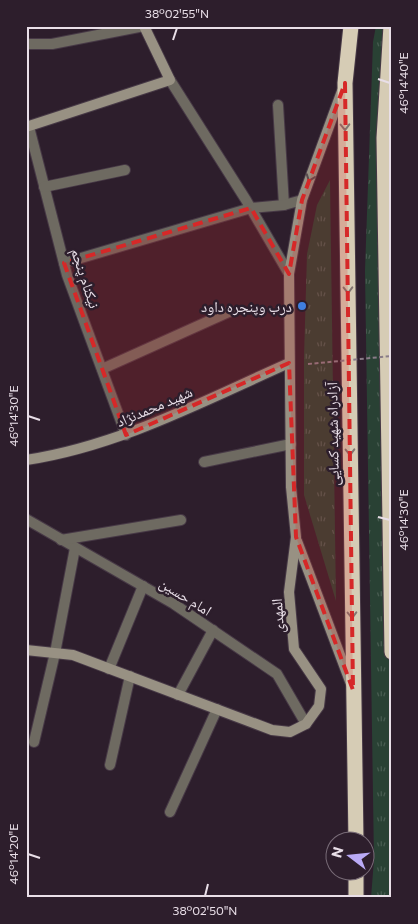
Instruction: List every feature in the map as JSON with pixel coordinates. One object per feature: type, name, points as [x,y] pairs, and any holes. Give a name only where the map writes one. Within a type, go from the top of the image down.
[{"type":"highway","name":"آزادراه شهید کسایی","points":[[351,26],[345,83],[356,832]]},
{"type":"highway","points":[[391,26],[384,138],[392,652]]},
{"type":"highway","points":[[356,882],[356,898]]},
{"type":"street","points":[[26,44],[52,44],[144,26],[170,80],[251,208],[289,274]]},
{"type":"street","points":[[27,127],[170,80]]},
{"type":"street","name":"المهدی","points":[[306,724],[319,706],[321,689],[294,649],[289,592],[296,537],[290,444],[289,274],[302,200],[345,83]]},
{"type":"street","points":[[278,105],[284,205]]},
{"type":"street","name":"نیکنام پنجم","points":[[27,127],[64,263],[126,435]]},
{"type":"street","points":[[44,187],[125,170]]},
{"type":"street","points":[[64,263],[251,208],[284,205],[302,200]]},
{"type":"street","points":[[102,369],[231,311]]},
{"type":"street","name":"شهید محمدنژاد","points":[[26,460],[64,454],[126,435],[289,363]]},
{"type":"street","points":[[204,462],[290,444]]},
{"type":"street","name":"امام حسین","points":[[26,519],[174,604],[277,674],[306,724]]},
{"type":"street","points":[[61,540],[181,520]]},
{"type":"street","points":[[296,537],[353,690]]},
{"type":"street","points":[[34,742],[75,548]]},
{"type":"street","points":[[109,668],[143,586]]},
{"type":"street","points":[[178,694],[213,630]]},
{"type":"street","points":[[26,650],[72,655],[272,730],[290,732],[306,724]]},
{"type":"street","points":[[110,765],[130,676]]},
{"type":"street","points":[[170,812],[217,709]]},
{"type":"path","points":[[308,364],[392,356]]},
{"type":"highlighted area","points":[[345,83],[353,690],[296,537],[289,363],[126,435],[64,263],[251,208],[289,274],[302,200]]},
{"type":"green space","points":[[376,26],[392,26],[392,898],[371,898],[372,882],[376,882],[376,832],[374,832],[365,271],[373,42]]},
{"type":"green space","points":[[330,180],[336,601],[304,495],[304,357],[307,254],[317,205]]},
{"type":"place","name":"درب وپنجره داود","points":[[302,306]]}]
